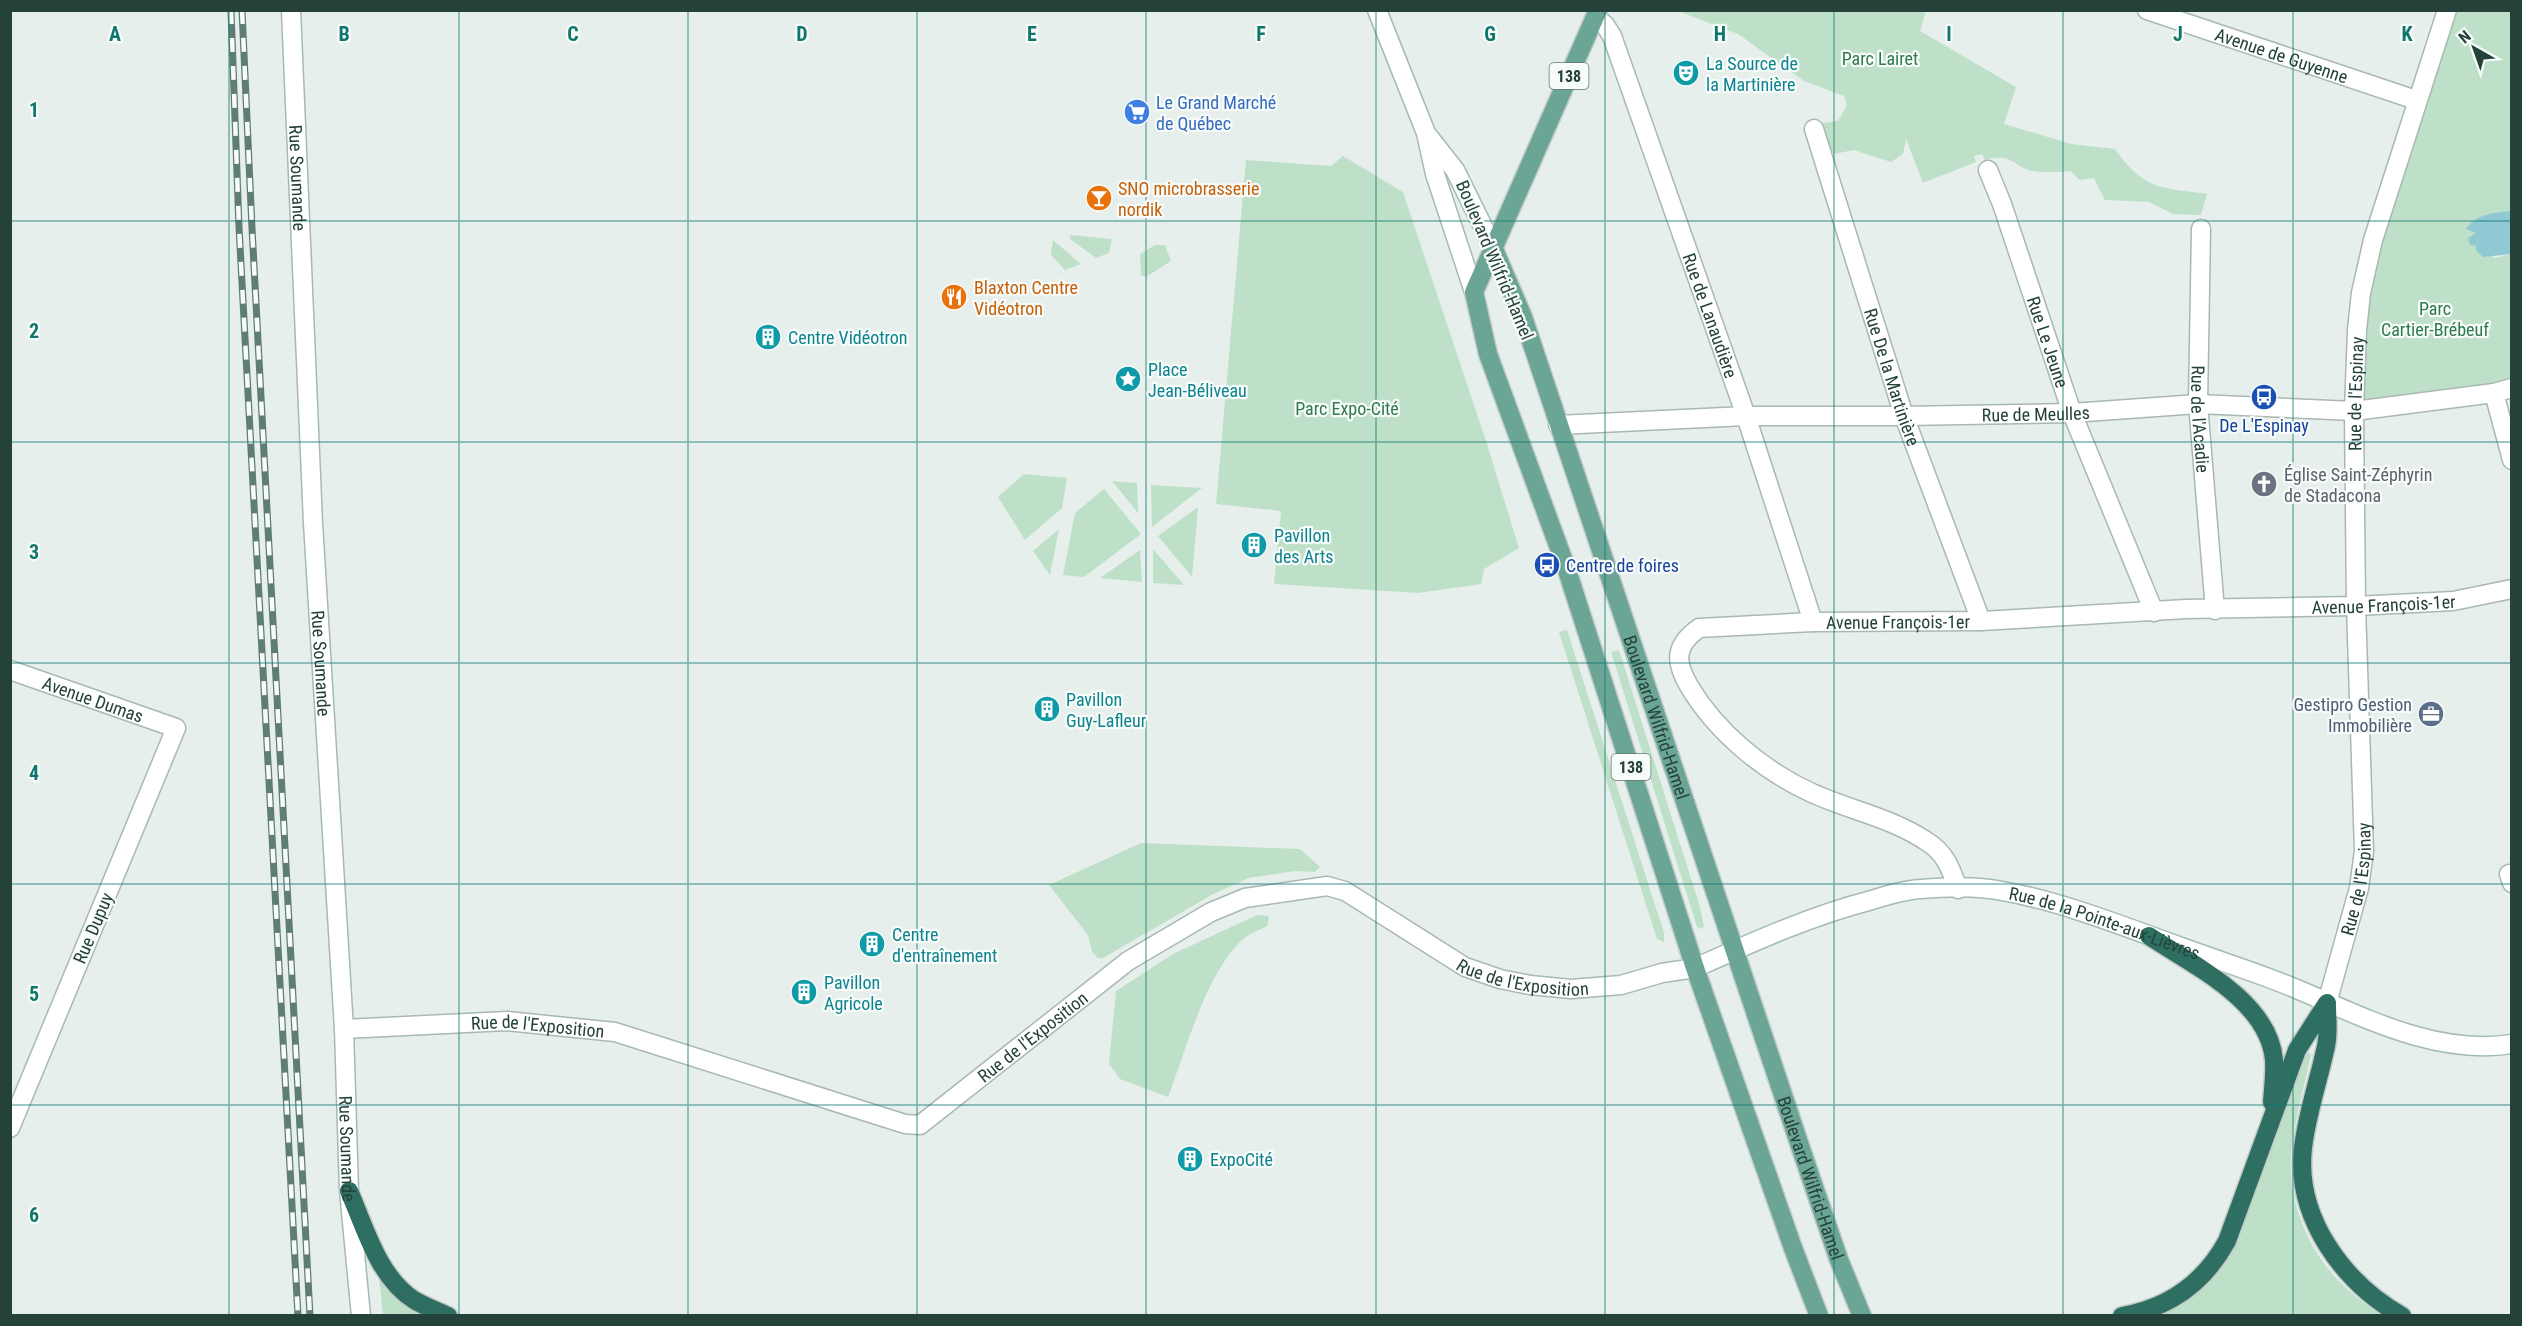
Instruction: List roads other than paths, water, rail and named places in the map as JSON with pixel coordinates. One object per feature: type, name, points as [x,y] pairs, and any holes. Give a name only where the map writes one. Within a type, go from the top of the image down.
[{"type":"highway","points":[[2149,936],[2226,987],[2253,1011],[2263,1026],[2274,1059],[2271,1121]]},
{"type":"highway","points":[[2122,1316],[2167,1302],[2193,1285],[2215,1264],[2227,1241],[2297,1050],[2327,1003]]},
{"type":"highway","points":[[2327,1003],[2327,1043],[2309,1110],[2302,1151],[2305,1192],[2314,1222],[2333,1256],[2358,1285],[2402,1316]]},
{"type":"highway","points":[[349,1191],[383,1267],[395,1283],[413,1299],[448,1316]]},
{"type":"main road","name":"138","points":[[1474,291],[1597,14]]},
{"type":"main road","name":"Boulevard Wilfrid-Hamel","points":[[1493,247],[1523,317],[1557,425],[1604,555],[1839,1260],[1862,1316]]},
{"type":"main road","name":"Boulevard Wilfrid-Hamel","points":[[1474,291],[1488,354],[1566,567],[1695,968],[1819,1316]]},
{"type":"street","name":"Rue Soumande","points":[[291,10],[313,523],[344,1029],[349,1191],[361,1316]]},
{"type":"street","name":"Boulevard Wilfrid-Hamel","points":[[1377,10],[1426,133],[1435,174],[1474,291]]},
{"type":"street","name":"Avenue de Guyenne","points":[[2147,10],[2416,100]]},
{"type":"street","name":"Rue de l'Espinay","points":[[2327,1003],[2359,888],[2364,851],[2356,606],[2354,411],[2361,293],[2376,229],[2416,100],[2448,10]]},
{"type":"street","name":"Rue de Lanaudière","points":[[1597,14],[1612,36],[1746,416],[1814,622]]},
{"type":"street","name":"Rue De la Martinière","points":[[1814,129],[1904,416],[1981,621]]},
{"type":"street","name":"Boulevard Wilfrid-Hamel","points":[[1426,133],[1455,170],[1493,247]]},
{"type":"street","name":"Rue Le Jeune","points":[[1988,170],[2002,204],[2072,413],[2154,612]]},
{"type":"street","name":"Rue de l'Acadie","points":[[2201,229],[2198,404],[2215,610]]},
{"type":"street","name":"Rue de Meulles","points":[[1557,425],[1746,416],[2072,413],[2198,404],[2354,411],[2494,393],[2511,388]]},
{"type":"street","points":[[2494,393],[2511,460]]},
{"type":"street","name":"Avenue François-1er","points":[[1959,889],[1948,863],[1929,842],[1841,802],[1814,794],[1791,782],[1747,752],[1697,699],[1681,673],[1678,656],[1689,635],[1699,628],[1814,622],[1981,621],[2453,601],[2511,589]]},
{"type":"street","name":"Avenue Dumas","points":[[10,670],[176,728]]},
{"type":"street","name":"Rue Dupuy","points":[[10,1128],[176,728]]},
{"type":"street","name":"Rue de l'Exposition","points":[[344,1029],[507,1021],[615,1032],[905,1124],[920,1125],[1128,961],[1211,912],[1245,898],[1327,886],[1345,891],[1466,967],[1500,979],[1530,985],[1571,989],[1621,984],[1662,973],[1695,968]]},
{"type":"street","name":"Rue de la Pointe-aux-Lièvres","points":[[1695,968],[1764,936],[1838,908],[1920,889],[2001,890],[2149,936],[2298,989],[2357,1016],[2440,1042],[2479,1046],[2511,1044]]},
{"type":"water","points":[[2511,211],[2511,254],[2483,257],[2476,250],[2476,246],[2470,245],[2468,238],[2476,233],[2466,229],[2480,217]]},
{"type":"railway","points":[[231,10],[239,227],[298,1316]]},
{"type":"railway","points":[[242,10],[310,1316]]},
{"type":"place","name":"La Source de la Martinière","points":[[1686,73]]},
{"type":"place","name":"Le Grand Marché de Québec","points":[[1137,112]]},
{"type":"place","name":"SNO microbrasserie nordik","points":[[1099,198]]},
{"type":"place","name":"Blaxton Centre Vidéotron","points":[[954,297]]},
{"type":"place","name":"Centre Vidéotron","points":[[768,337]]},
{"type":"place","name":"Place Jean-Béliveau","points":[[1128,379]]},
{"type":"place","name":"De L'Espinay","points":[[2264,397]]},
{"type":"place","name":"Église Saint-Zéphyrin de Stadacona","points":[[2264,484]]},
{"type":"place","name":"Pavillon des Arts","points":[[1254,545]]},
{"type":"place","name":"Centre de foires","points":[[1547,565]]},
{"type":"place","name":"Pavillon Guy-Lafleur","points":[[1047,709]]},
{"type":"place","name":"Gestipro Gestion Immobilière","points":[[2431,714]]},
{"type":"place","name":"Centre d'entraînement","points":[[872,944]]},
{"type":"place","name":"Pavillon Agricole","points":[[804,992]]},
{"type":"place","name":"ExpoCité","points":[[1190,1159]]},
{"type":"park label","name":"Parc Lairet","points":[[1880,58]]},
{"type":"park label","name":"Parc Cartier-Brébeuf","points":[[2435,318]]},
{"type":"park label","name":"Parc Expo-Cité","points":[[1347,408]]}]
